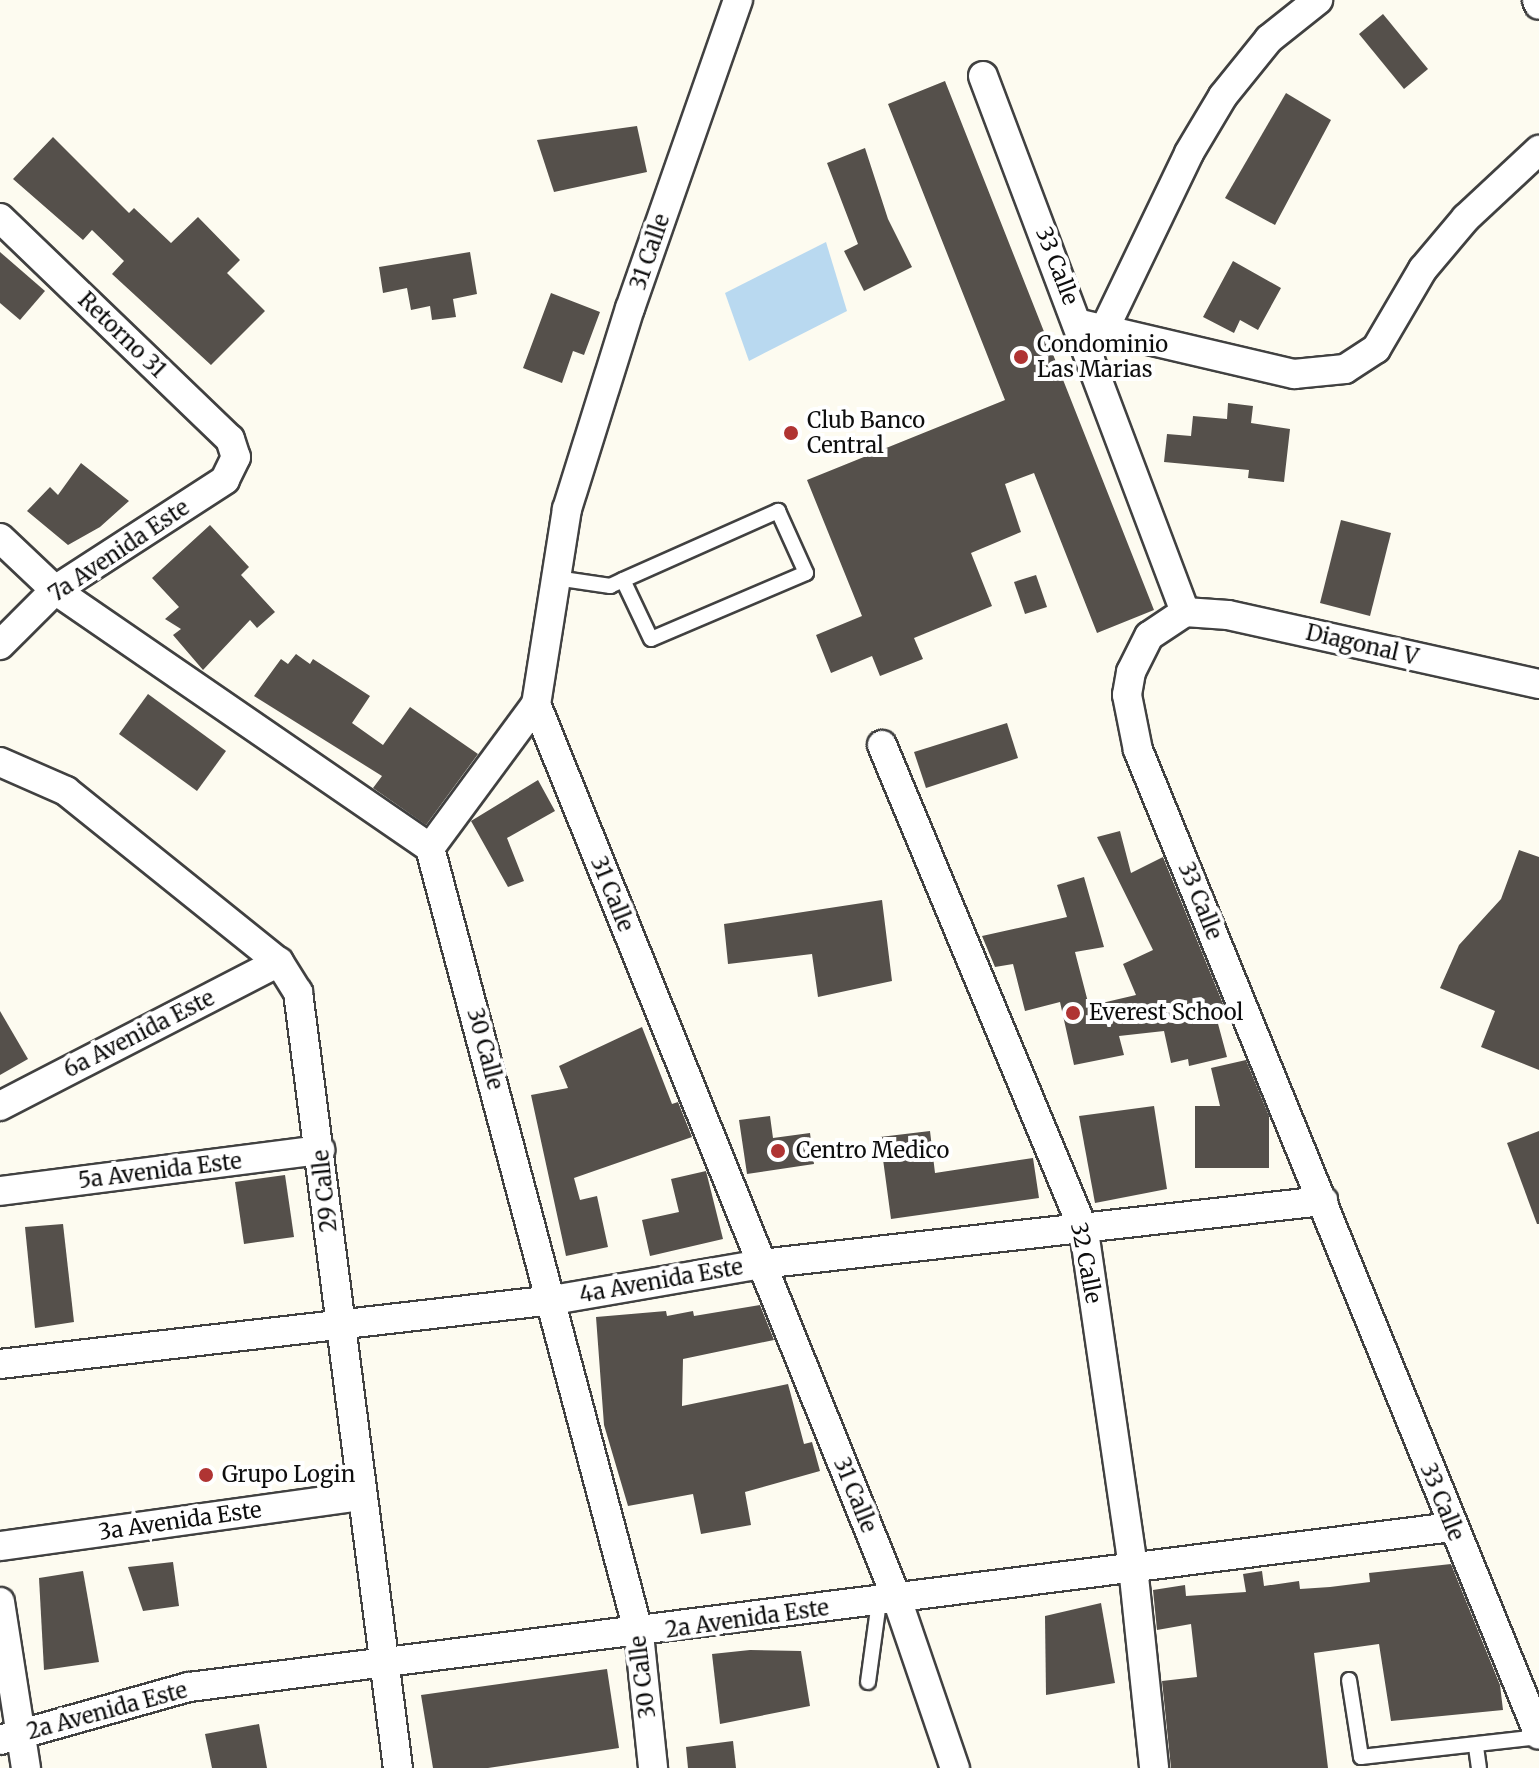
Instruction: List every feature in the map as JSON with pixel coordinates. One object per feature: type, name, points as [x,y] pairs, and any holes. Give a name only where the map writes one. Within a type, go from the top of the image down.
[{"type":"street","name":"31 Calle","points":[[738,0],[603,394],[567,509],[536,704],[761,1264],[955,1768]]},
{"type":"street","points":[[1318,0],[1269,39],[1223,96],[1092,327],[1294,374],[1345,369],[1376,349],[1423,269],[1466,218],[1539,150]]},
{"type":"street","name":"33 Calle","points":[[983,76],[1092,327],[1185,612],[1149,636],[1138,653],[1127,695],[1130,725],[1539,1736]]},
{"type":"street","name":"Retorno 31","points":[[0,218],[230,439],[236,457]]},
{"type":"street","name":"7a Avenida Este","points":[[0,645],[55,590],[225,480],[236,457]]},
{"type":"street","points":[[0,538],[55,590],[430,848],[536,704]]},
{"type":"street","name":"Diagonal V","points":[[1185,612],[1208,611],[1539,684]]},
{"type":"street","name":"32 Calle","points":[[882,745],[1084,1231],[1133,1567],[1154,1768]]},
{"type":"street","name":"29 Calle","points":[[0,762],[66,791],[279,962],[298,992],[320,1150],[359,1496],[398,1768]]},
{"type":"street","name":"30 Calle","points":[[430,848],[553,1300],[639,1634],[653,1768]]},
{"type":"street","name":"6a Avenida Este","points":[[0,1106],[279,962]]},
{"type":"street","name":"5a Avenida Este","points":[[0,1191],[320,1150]]},
{"type":"street","name":"4a Avenida Este","points":[[0,1364],[553,1300],[761,1264],[1084,1231],[1323,1201]]},
{"type":"street","name":"3a Avenida Este","points":[[0,1546],[359,1496]]},
{"type":"street","name":"2a Avenida Este","points":[[10,1737],[189,1687],[639,1634],[1452,1527]]},
{"type":"street","points":[[0,1602],[10,1737],[26,1768]]},
{"type":"lane","points":[[556,578],[610,586],[623,580],[778,511],[806,573],[651,639],[623,580]]},
{"type":"lane","points":[[868,1682],[888,1600]]},
{"type":"lane","points":[[1349,1680],[1362,1763],[1539,1736]]},
{"type":"lane","points":[[1476,1747],[1479,1768]]},
{"type":"water","points":[[826,242],[847,311],[749,361],[725,293]]},
{"type":"building","points":[[1383,14],[1428,69],[1404,89],[1359,34]]},
{"type":"building","points":[[945,81],[1154,610],[1097,633],[1034,473],[1005,484],[1021,532],[971,553],[992,606],[914,638],[923,659],[880,676],[872,656],[831,673],[816,635],[862,616],[807,480],[1005,400],[888,104]]},
{"type":"building","points":[[1286,93],[1331,120],[1275,225],[1225,198]]},
{"type":"building","points":[[637,126],[647,172],[554,192],[537,140]]},
{"type":"building","points":[[53,137],[129,213],[134,208],[171,243],[198,217],[240,260],[227,273],[265,311],[211,365],[112,274],[124,261],[92,230],[83,240],[13,179]]},
{"type":"building","points":[[865,148],[888,219],[912,267],[864,291],[844,251],[858,244],[827,163]]},
{"type":"building","points":[[0,252],[45,291],[20,320],[0,303]]},
{"type":"building","points":[[470,252],[477,294],[453,299],[456,317],[432,320],[430,306],[411,310],[407,288],[383,293],[379,267]]},
{"type":"building","points":[[1233,261],[1281,288],[1258,330],[1240,320],[1234,333],[1203,317]]},
{"type":"building","points":[[551,293],[600,312],[584,355],[573,351],[562,383],[523,368]]},
{"type":"building","points":[[1228,403],[1253,406],[1251,423],[1290,429],[1284,482],[1248,478],[1249,470],[1164,462],[1167,434],[1191,436],[1193,416],[1227,419]]},
{"type":"building","points":[[81,463],[129,501],[100,527],[68,545],[27,511],[50,487],[58,495]]},
{"type":"building","points":[[1341,520],[1391,533],[1370,616],[1320,603]]},
{"type":"building","points":[[210,525],[249,567],[241,575],[275,612],[257,628],[250,620],[203,670],[173,635],[181,629],[165,619],[179,607],[152,578]]},
{"type":"building","points":[[1036,575],[1047,607],[1025,614],[1014,582]]},
{"type":"building","points":[[296,654],[310,664],[313,659],[370,696],[352,723],[383,745],[410,707],[478,754],[426,825],[373,788],[382,776],[254,696],[281,659],[288,664]]},
{"type":"building","points":[[148,694],[226,751],[197,791],[119,734]]},
{"type":"building","points":[[1007,723],[1018,758],[926,788],[914,752]]},
{"type":"building","points":[[538,780],[555,811],[507,838],[524,881],[508,887],[471,821]]},
{"type":"building","points":[[1120,831],[1131,873],[1163,857],[1228,1016],[1217,1020],[1227,1057],[1189,1066],[1188,1059],[1171,1063],[1164,1031],[1119,1036],[1124,1055],[1074,1065],[1060,1002],[1025,1011],[1013,964],[995,967],[982,936],[1067,917],[1057,885],[1084,877],[1104,947],[1075,952],[1089,1006],[1136,995],[1123,964],[1153,950],[1097,837]]},
{"type":"building","points":[[1519,850],[1539,857],[1539,1070],[1481,1047],[1495,1011],[1440,988],[1459,945],[1501,899]]},
{"type":"building","points":[[882,900],[892,981],[818,997],[812,954],[728,964],[724,924]]},
{"type":"building","points":[[0,1011],[28,1059],[0,1075]]},
{"type":"building","points":[[642,1027],[672,1104],[678,1102],[692,1137],[574,1178],[580,1200],[597,1196],[608,1247],[566,1256],[531,1095],[568,1088],[559,1066]]},
{"type":"building","points":[[1246,1060],[1269,1116],[1269,1168],[1195,1168],[1195,1106],[1220,1106],[1211,1068]]},
{"type":"building","points":[[1154,1106],[1167,1189],[1095,1203],[1079,1116]]},
{"type":"building","name":"Centro Medico","points":[[770,1116],[773,1138],[810,1133],[814,1164],[747,1174],[739,1120]]},
{"type":"building","points":[[930,1131],[935,1173],[1033,1158],[1039,1198],[891,1219],[880,1137]]},
{"type":"building","points":[[1539,1131],[1539,1224],[1537,1224],[1507,1143]]},
{"type":"building","points":[[706,1171],[723,1239],[650,1256],[642,1220],[679,1212],[671,1179]]},
{"type":"building","points":[[285,1175],[294,1237],[244,1244],[235,1182]]},
{"type":"building","points":[[63,1224],[74,1322],[35,1328],[25,1227]]},
{"type":"building","points":[[760,1305],[774,1340],[683,1359],[682,1406],[788,1384],[804,1444],[812,1442],[820,1471],[745,1492],[751,1525],[701,1534],[693,1494],[628,1506],[604,1425],[596,1317],[666,1311],[667,1316],[693,1311],[694,1316]]},
{"type":"building","points":[[173,1562],[179,1606],[143,1611],[128,1567]]},
{"type":"building","points":[[1451,1564],[1500,1685],[1503,1710],[1391,1721],[1379,1644],[1314,1653],[1328,1768],[1171,1768],[1162,1681],[1197,1677],[1191,1624],[1157,1630],[1153,1590],[1185,1585],[1186,1596],[1246,1592],[1243,1574],[1262,1571],[1264,1586],[1299,1581],[1300,1589],[1330,1587],[1370,1582],[1369,1573]]},
{"type":"building","points":[[83,1571],[99,1662],[44,1670],[39,1578]]},
{"type":"building","points":[[1101,1603],[1115,1683],[1046,1695],[1045,1616]]},
{"type":"building","points":[[750,1650],[801,1651],[810,1706],[720,1724],[712,1654]]},
{"type":"building","points":[[607,1669],[619,1748],[488,1768],[433,1768],[421,1695]]},
{"type":"building","points":[[259,1724],[267,1768],[212,1768],[205,1734]]},
{"type":"building","points":[[733,1741],[736,1768],[688,1768],[686,1747]]},
{"type":"place","name":"Condominio Las Marias","points":[[1021,357]]},
{"type":"place","name":"Club Banco Central","points":[[791,433]]},
{"type":"place","name":"Everest School","points":[[1073,1013]]},
{"type":"place","name":"Centro Medico","points":[[778,1151]]},
{"type":"place","name":"Grupo Login","points":[[206,1475]]}]
